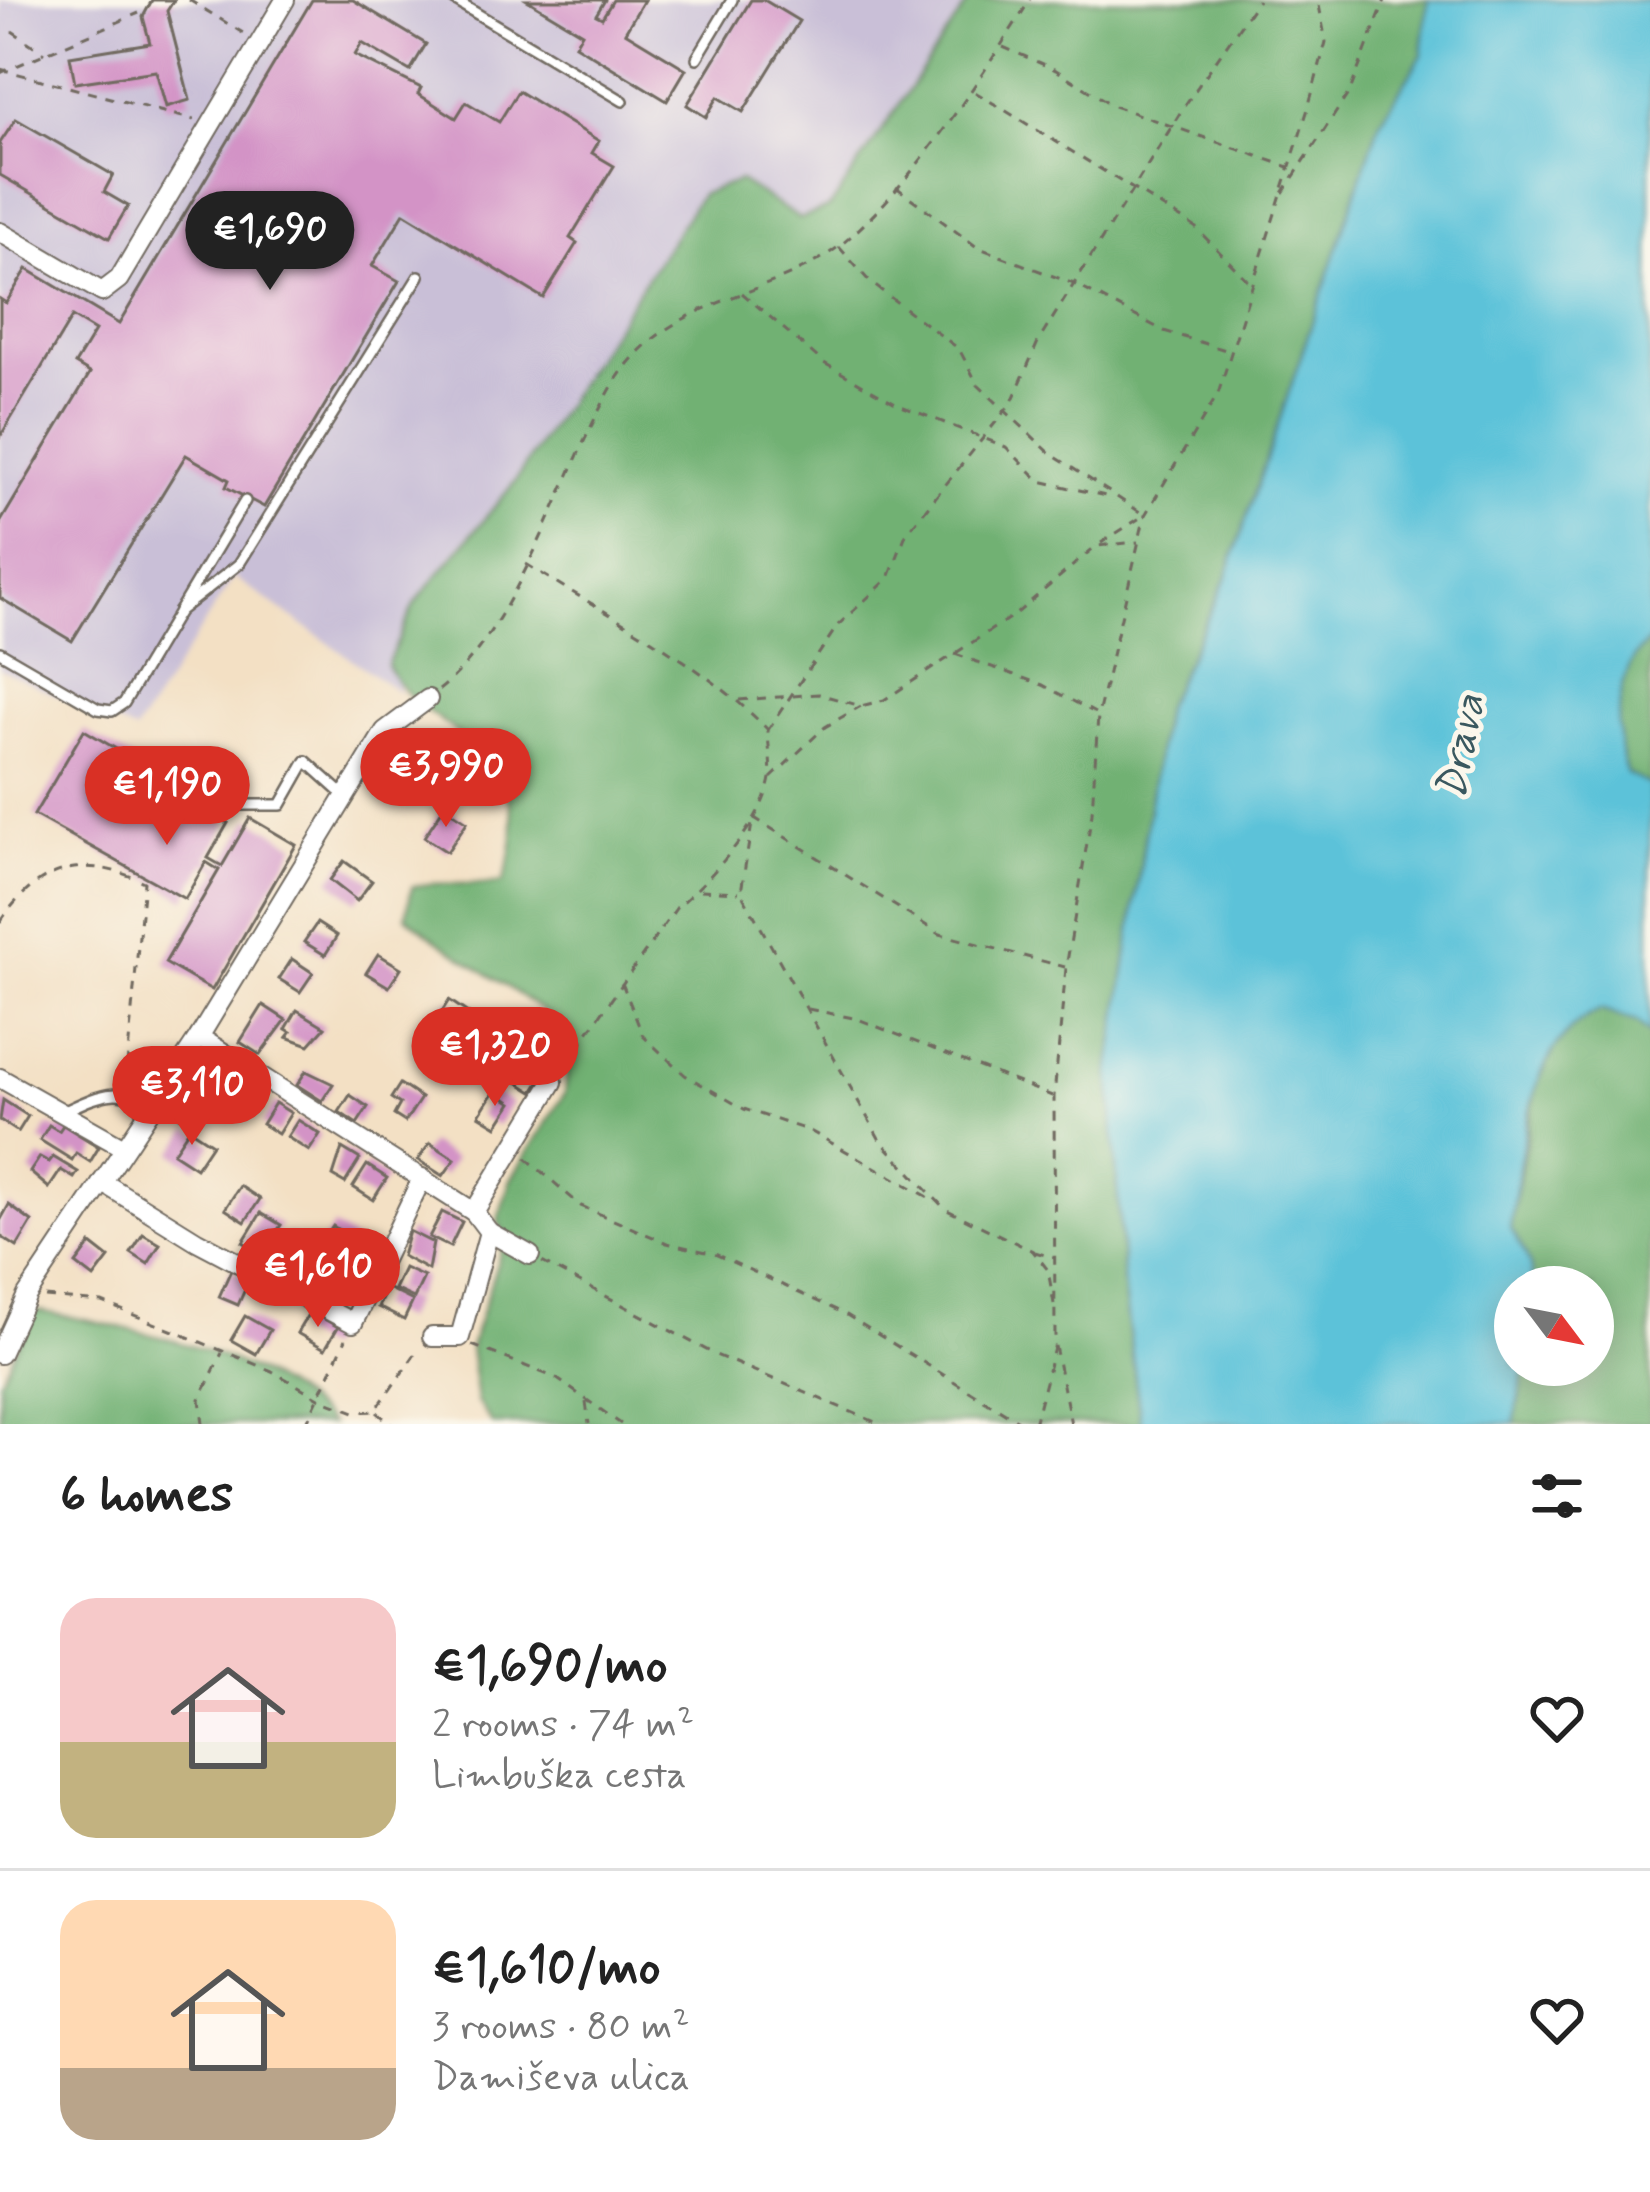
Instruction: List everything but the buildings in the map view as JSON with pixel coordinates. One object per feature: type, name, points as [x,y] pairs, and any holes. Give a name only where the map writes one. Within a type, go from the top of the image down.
[{"type":"street","points":[[0,232],[102,292],[143,248],[285,0]]},
{"type":"street","points":[[0,1354],[27,1295],[199,1037],[385,731],[428,699]]},
{"type":"street","points":[[199,1037],[475,1211],[489,1232],[530,1256]]},
{"type":"street","points":[[0,1078],[124,1148]]},
{"type":"street","points":[[475,1211],[553,1082]]},
{"type":"street","points":[[102,1182],[197,1240],[353,1322],[422,1178]]},
{"type":"street","points":[[432,1336],[460,1337],[489,1232]]},
{"type":"lane","points":[[454,0],[623,101]]},
{"type":"lane","points":[[697,58],[732,0]]},
{"type":"lane","points":[[178,611],[239,564],[419,276]]},
{"type":"lane","points":[[0,652],[98,709],[112,711],[124,703],[245,500]]},
{"type":"lane","points":[[148,758],[238,806],[280,805],[306,761],[346,797]]},
{"type":"lane","points":[[63,1112],[105,1094],[124,1094],[144,1119]]},
{"type":"path","points":[[190,0],[260,43]]},
{"type":"path","points":[[428,699],[466,668],[571,481],[614,383],[656,333],[838,245],[975,92],[1030,0]]},
{"type":"path","points":[[553,1082],[676,908],[698,890],[752,817],[770,779],[768,730],[838,625],[889,578],[906,534],[1007,409],[1038,341],[1171,127],[1258,0]]},
{"type":"path","points":[[1034,1424],[1055,1344],[1054,1096],[1066,968],[1092,812],[1097,715],[1145,515],[1218,394],[1232,352],[1326,42],[1318,0]]},
{"type":"path","points":[[1280,196],[1351,91],[1385,0]]},
{"type":"path","points":[[2,71],[139,13]]},
{"type":"path","points":[[12,32],[44,53]]},
{"type":"path","points":[[1001,46],[1056,70],[1114,106],[1289,167]]},
{"type":"path","points":[[2,71],[213,125]]},
{"type":"path","points":[[975,92],[1072,156],[1196,227],[1252,285]]},
{"type":"path","points":[[894,186],[977,247],[1074,284],[1164,332],[1232,352]]},
{"type":"path","points":[[838,245],[870,283],[959,349],[978,385],[1051,454],[1110,497],[1145,515]]},
{"type":"path","points":[[742,293],[824,363],[899,406],[1006,447],[1040,481],[1110,497]]},
{"type":"path","points":[[770,779],[792,764],[825,728],[861,706],[884,700],[1027,606],[1096,546],[1145,515]]},
{"type":"path","points":[[1096,546],[1140,542]]},
{"type":"path","points":[[524,563],[739,700],[768,730]]},
{"type":"path","points":[[953,654],[1043,685],[1097,715]]},
{"type":"path","points":[[739,700],[819,694],[861,706]]},
{"type":"path","points":[[752,817],[940,934],[1066,968]]},
{"type":"path","points":[[752,817],[741,892],[780,954],[880,1140],[939,1202]]},
{"type":"path","points":[[0,922],[14,902],[51,873],[105,864],[144,882],[124,1094]]},
{"type":"path","points":[[698,890],[741,892]]},
{"type":"path","points":[[622,983],[643,1036],[686,1075],[744,1109],[810,1131],[986,1233],[1056,1259]]},
{"type":"path","points":[[806,1009],[858,1019],[1054,1096]]},
{"type":"path","points":[[512,1144],[580,1206],[667,1244],[716,1254],[845,1314],[1022,1424]]},
{"type":"path","points":[[1033,1251],[1048,1270],[1056,1316]]},
{"type":"path","points":[[530,1256],[716,1354],[880,1424]]},
{"type":"path","points":[[27,1295],[102,1302],[272,1371],[321,1399],[355,1412],[375,1411],[392,1424]]},
{"type":"path","points":[[306,1424],[353,1322]]},
{"type":"path","points":[[375,1411],[412,1355],[432,1336]]},
{"type":"path","points":[[460,1337],[485,1354],[556,1378],[621,1424]]},
{"type":"path","points":[[1055,1344],[1071,1424]]},
{"type":"path","points":[[202,1424],[200,1399],[222,1352]]},
{"type":"path","points":[[586,1400],[589,1424]]},
{"type":"shaded area","points":[[0,0],[970,0],[830,207],[800,219],[740,181],[595,361],[513,483],[449,559],[388,665],[400,693],[234,577],[135,732],[0,669]]},
{"type":"green space","points":[[970,0],[1428,0],[1422,55],[1379,124],[1225,582],[1164,708],[1110,1072],[1124,1292],[1141,1424],[492,1424],[477,1402],[470,1348],[505,1238],[498,1220],[510,1181],[565,1093],[570,1032],[406,916],[412,887],[503,882],[513,836],[512,816],[508,797],[487,762],[407,694],[387,665],[415,603],[514,483],[701,194],[740,181],[800,219],[830,207]]},
{"type":"green space","points":[[1650,641],[1650,785],[1627,774],[1618,722],[1623,684],[1638,652]]},
{"type":"green space","points":[[1601,1010],[1637,1022],[1650,1035],[1650,1424],[1514,1424],[1521,1386],[1614,1386],[1614,1266],[1525,1266],[1510,1227],[1537,1084],[1555,1048],[1577,1020]]},
{"type":"green space","points":[[35,1310],[153,1335],[231,1360],[301,1398],[331,1424],[0,1424],[0,1380]]},
{"type":"water","name":"Drava","points":[[1428,0],[1650,0],[1650,641],[1638,652],[1623,684],[1618,722],[1627,774],[1650,785],[1650,1035],[1637,1022],[1601,1010],[1575,1025],[1542,1074],[1524,1135],[1510,1227],[1530,1266],[1494,1266],[1494,1386],[1521,1386],[1514,1424],[1141,1424],[1124,1292],[1110,1072],[1164,708],[1225,582],[1379,124],[1422,55]]}]
